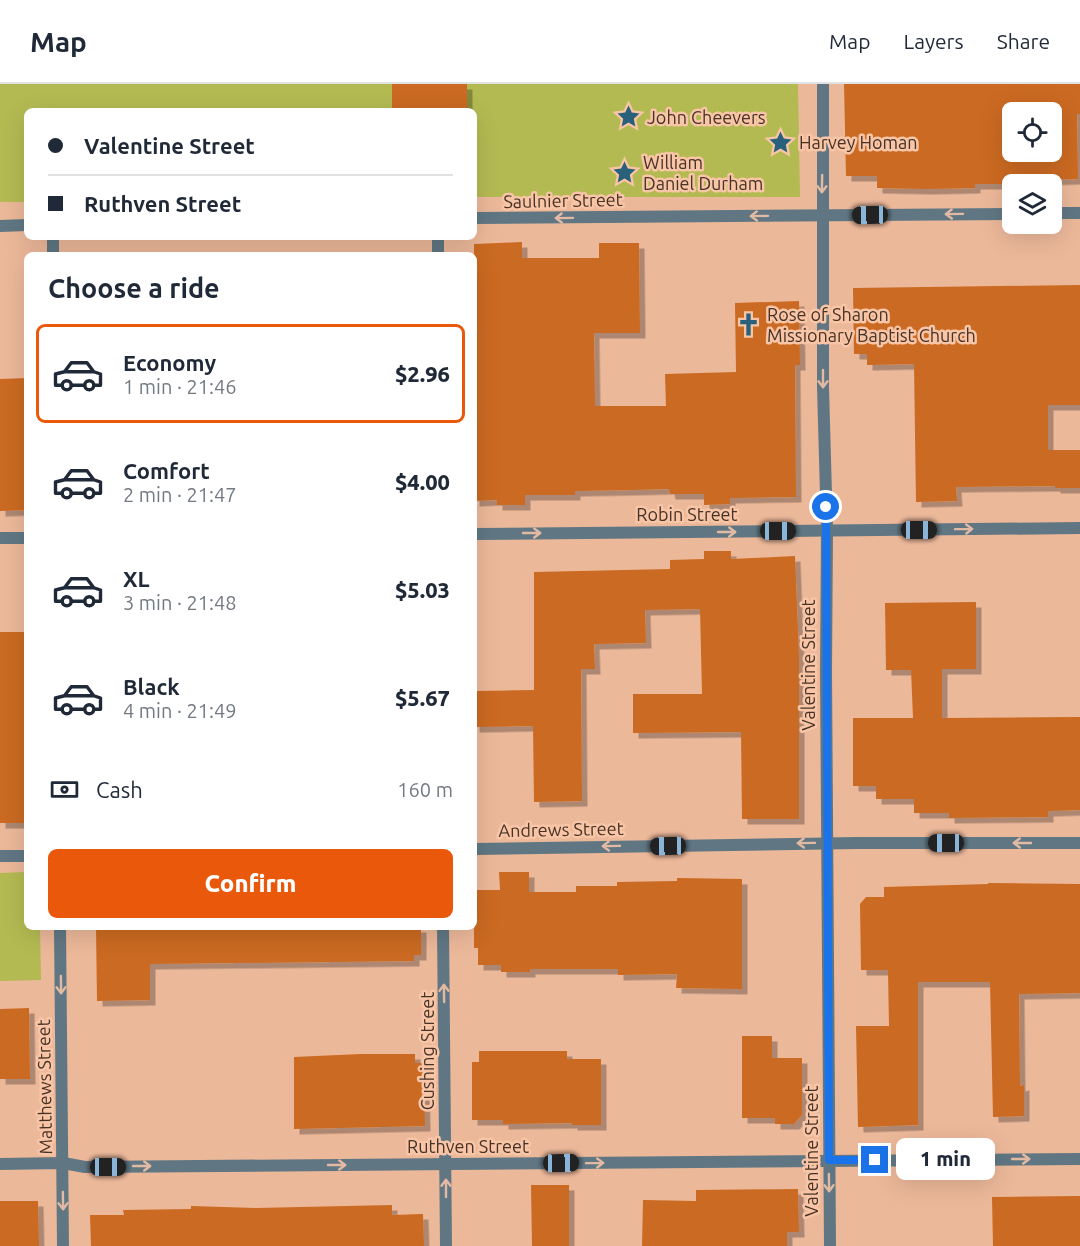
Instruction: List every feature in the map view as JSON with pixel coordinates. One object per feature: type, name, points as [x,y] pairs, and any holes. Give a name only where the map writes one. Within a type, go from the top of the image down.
[{"type":"street","name":"Valentine Street","points":[[823,84],[823,387],[827,531],[830,1246]]},
{"type":"street","points":[[1062,213],[1080,213]]},
{"type":"street","name":"Saulnier Street","points":[[477,219],[1002,214]]},
{"type":"street","points":[[0,226],[24,225]]},
{"type":"street","name":"Robin Street","points":[[477,534],[1080,528]]},
{"type":"street","points":[[0,538],[24,538]]},
{"type":"street","name":"Andrews Street","points":[[477,849],[827,843],[1080,843]]},
{"type":"street","points":[[0,856],[24,856]]},
{"type":"street","name":"Matthews Street","points":[[60,930],[63,1246]]},
{"type":"street","name":"Cushing Street","points":[[444,930],[446,1246]]},
{"type":"street","name":"Ruthven Street","points":[[0,1164],[63,1163],[85,1167],[1080,1159]]},
{"type":"green space","points":[[0,84],[798,84],[800,197],[477,197],[477,108],[24,108],[24,202],[0,202]]},
{"type":"green space","points":[[24,872],[24,930],[40,930],[41,980],[0,981],[0,873]]},
{"type":"building","points":[[392,84],[467,84],[467,108],[392,108]]},
{"type":"building","points":[[844,84],[1080,84],[1080,114],[1077,114],[1078,179],[1062,179],[1062,174],[1002,174],[1002,184],[975,184],[975,188],[927,189],[877,188],[877,176],[846,176]]},
{"type":"building","points":[[522,242],[522,258],[599,258],[599,243],[639,243],[640,333],[594,333],[595,406],[666,406],[665,374],[736,372],[735,303],[799,301],[800,365],[795,365],[796,497],[730,498],[730,504],[704,505],[704,494],[670,494],[669,489],[575,491],[575,495],[525,495],[525,505],[497,505],[497,500],[477,501],[477,252],[474,252],[474,244]]},
{"type":"building","points":[[1080,285],[1080,405],[1048,405],[1048,450],[1080,450],[1080,488],[956,487],[957,501],[916,502],[914,364],[867,365],[867,354],[854,354],[853,288]]},
{"type":"building","points":[[24,378],[24,510],[0,511],[0,379]]},
{"type":"building","points":[[704,551],[731,551],[731,559],[795,556],[799,656],[799,819],[742,819],[741,732],[633,733],[633,694],[702,694],[700,609],[645,610],[646,643],[594,644],[595,669],[581,669],[582,801],[534,802],[533,726],[477,727],[477,691],[534,690],[534,572],[670,569],[670,560],[704,559]]},
{"type":"building","points":[[976,602],[976,669],[942,669],[942,718],[1080,717],[1080,810],[1048,811],[1048,817],[949,818],[949,813],[914,813],[914,799],[876,799],[876,786],[853,786],[853,718],[913,718],[911,670],[886,670],[885,603]]},
{"type":"building","points":[[0,632],[24,632],[24,823],[0,823]]},
{"type":"building","points":[[499,872],[529,872],[529,892],[576,892],[576,886],[617,886],[617,882],[677,881],[677,878],[742,879],[742,989],[676,988],[677,974],[618,975],[618,969],[530,969],[530,972],[501,972],[501,965],[478,965],[478,948],[474,948],[474,930],[477,930],[477,890],[500,890]]},
{"type":"building","points":[[988,883],[1080,884],[1080,993],[1019,994],[1020,1086],[1024,1085],[1024,1116],[993,1117],[990,982],[918,982],[918,1125],[858,1127],[856,1026],[889,1026],[888,970],[861,970],[860,904],[866,897],[884,897],[884,887]]},
{"type":"building","points":[[96,930],[421,930],[421,955],[414,955],[414,961],[150,964],[150,1000],[97,1001]]},
{"type":"building","points":[[29,1008],[30,1079],[0,1079],[0,1009]]},
{"type":"building","points":[[742,1036],[772,1036],[772,1058],[802,1058],[802,1115],[794,1124],[775,1124],[775,1118],[742,1118]]},
{"type":"building","points":[[479,1051],[567,1051],[567,1059],[601,1059],[601,1125],[503,1124],[503,1120],[472,1120],[472,1062],[479,1062]]},
{"type":"building","points":[[415,1054],[415,1063],[424,1063],[425,1126],[294,1129],[294,1057]]},
{"type":"building","points":[[531,1185],[569,1185],[569,1246],[532,1246]]},
{"type":"building","points":[[798,1189],[799,1232],[787,1232],[787,1246],[642,1246],[643,1200],[696,1201],[696,1190]]},
{"type":"building","points":[[1080,1196],[1080,1246],[993,1246],[992,1197]]},
{"type":"building","points":[[0,1201],[38,1201],[39,1246],[0,1246]]},
{"type":"building","points":[[392,1205],[392,1215],[423,1214],[424,1246],[91,1246],[90,1215],[124,1215],[123,1210],[191,1209],[191,1206],[256,1208]]},
{"type":"place","name":"John Cheevers","points":[[629,117]]},
{"type":"place","name":"Harvey Homan","points":[[781,142]]},
{"type":"place","name":"William Daniel Durham","points":[[625,172]]},
{"type":"place","name":"Rose of Sharon Missionary Baptist Church","points":[[749,324]]},
{"type":"route","points":[[826,507],[829,1160],[875,1160]]}]
